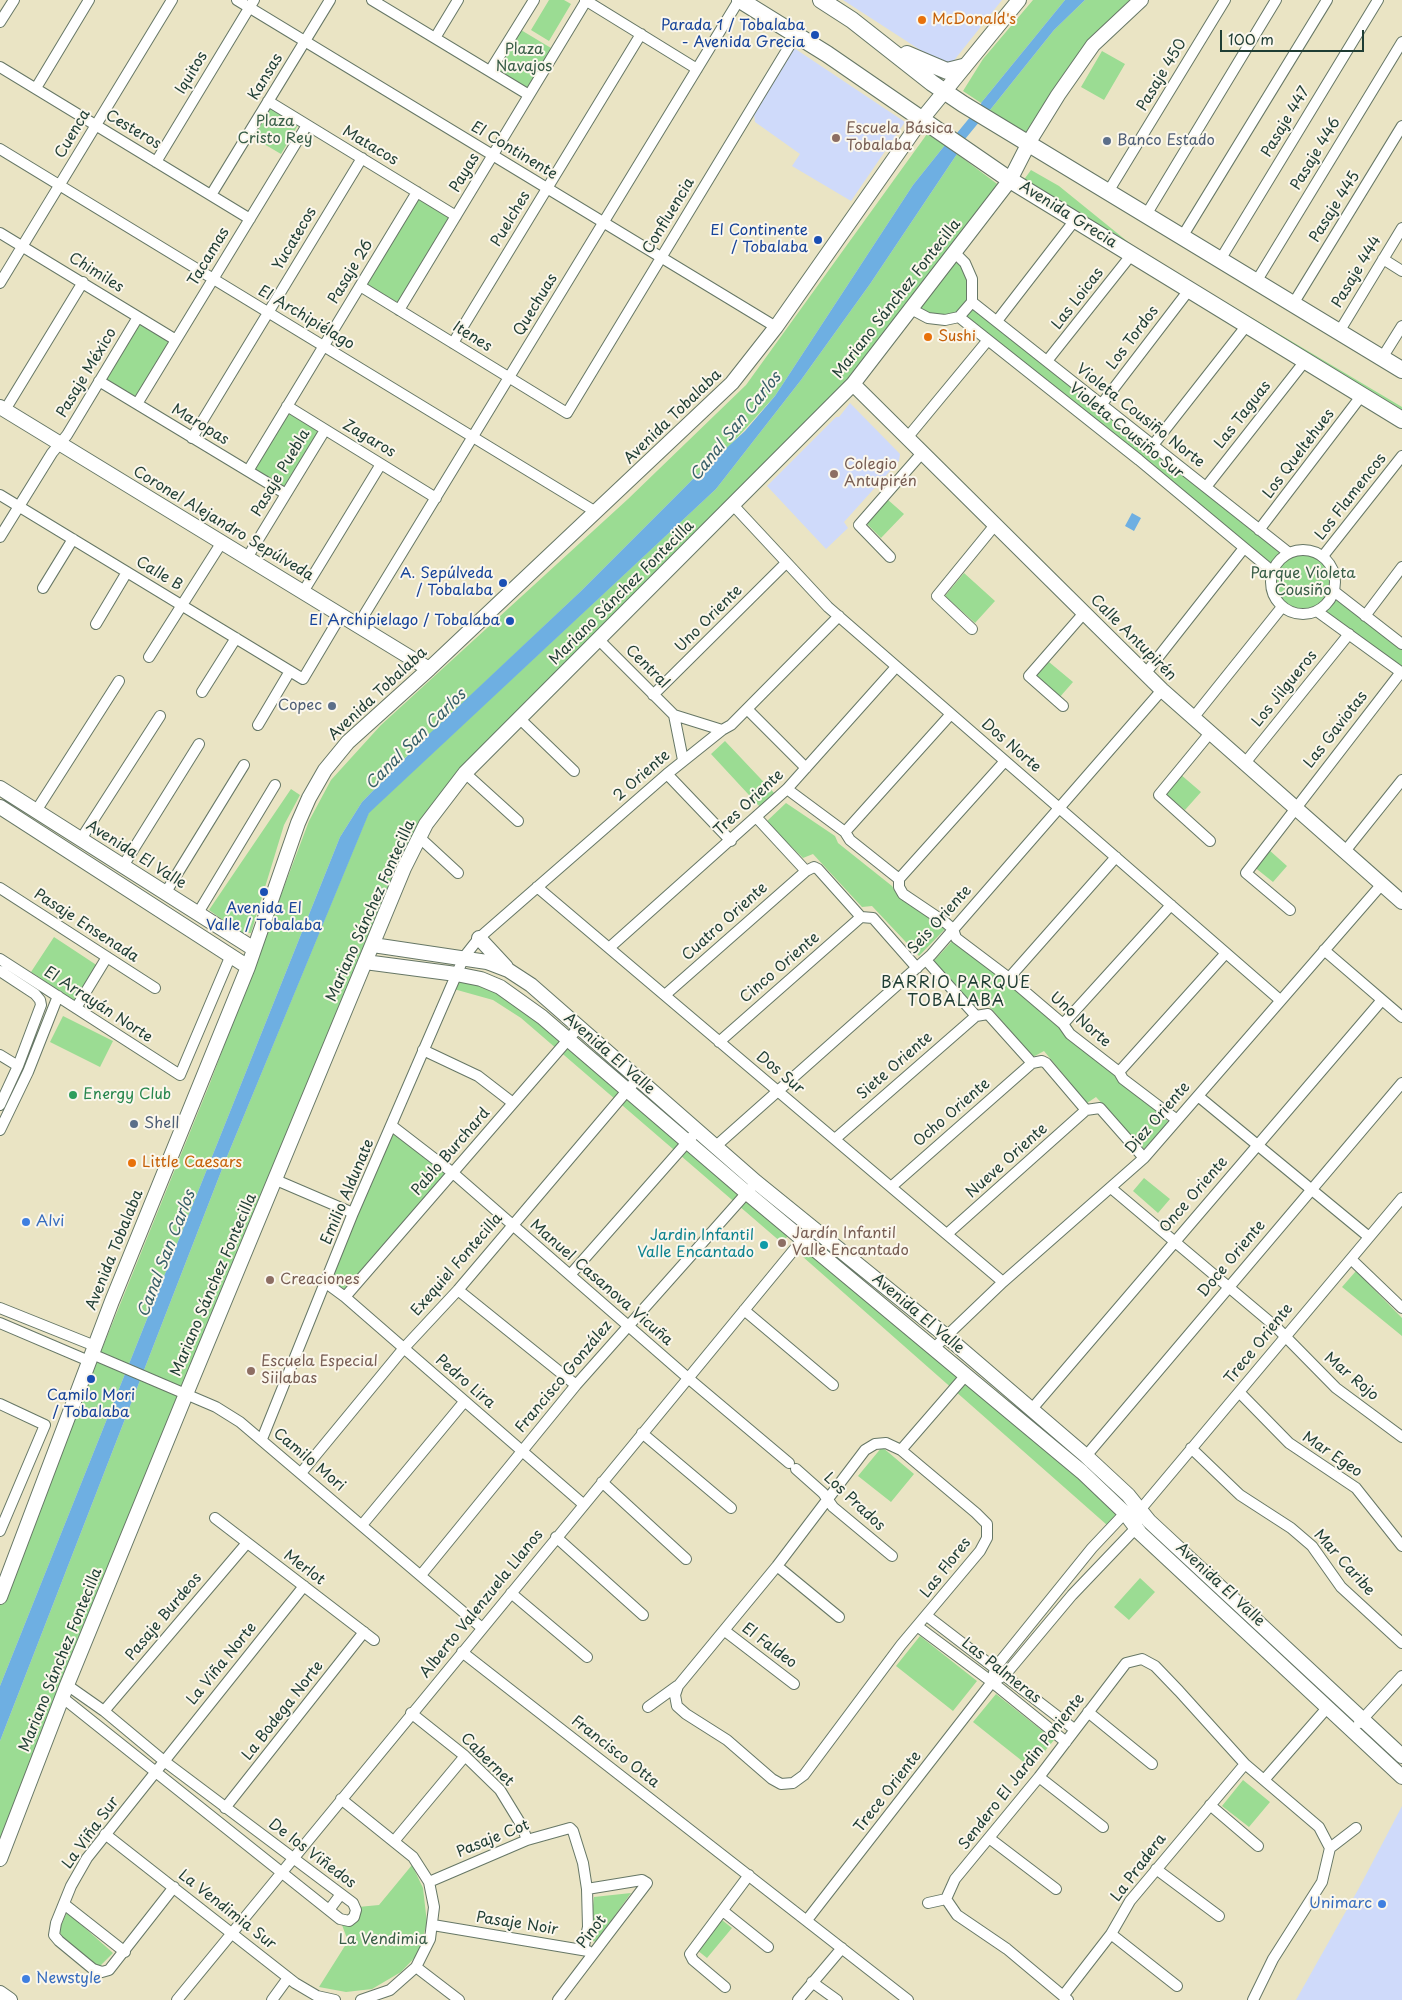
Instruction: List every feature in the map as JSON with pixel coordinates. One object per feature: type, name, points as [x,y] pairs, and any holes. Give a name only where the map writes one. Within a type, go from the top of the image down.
[{"type":"main road","name":"Avenida Grecia","points":[[740,0],[796,35],[1010,180],[1402,420]]},
{"type":"main road","points":[[829,2],[944,92],[1002,129],[1402,370]]},
{"type":"main road","points":[[852,20],[928,65],[947,71],[963,67]]},
{"type":"street","points":[[0,22],[14,0]]},
{"type":"street","points":[[36,88],[89,0]]},
{"type":"street","name":"Cuenca","points":[[0,283],[172,0]]},
{"type":"street","name":"El Continente","points":[[237,0],[252,4],[305,41],[776,327]]},
{"type":"street","name":"Kansas","points":[[211,195],[330,0]]},
{"type":"street","points":[[435,38],[458,0]]},
{"type":"street","points":[[490,71],[534,0]]},
{"type":"street","points":[[586,0],[697,69]]},
{"type":"street","name":"Payas","points":[[399,310],[586,0]]},
{"type":"street","name":"Quechuas","points":[[358,625],[740,0]]},
{"type":"street","name":"Avenida Tobalaba","points":[[0,1597],[92,1354],[248,967],[298,823],[316,784],[348,742],[430,669],[732,383],[776,327],[922,119],[1019,0]]},
{"type":"street","name":"Mariano Sánchez Fontecilla","points":[[0,1859],[65,1691],[186,1394],[365,962],[419,837],[441,803],[466,773],[852,384],[1010,180],[1028,144],[1067,80],[1093,45],[1141,0]]},
{"type":"street","name":"Pasaje 450","points":[[1108,192],[1225,0]]},
{"type":"street","points":[[1146,215],[1276,0]]},
{"type":"street","points":[[1182,237],[1327,0]]},
{"type":"street","name":"Pasaje 447","points":[[1220,260],[1378,0]]},
{"type":"street","points":[[378,2],[529,95]]},
{"type":"street","name":"Iquitos","points":[[156,162],[252,4]]},
{"type":"street","name":"Puelches","points":[[454,343],[641,34]]},
{"type":"street","name":"Confluencia","points":[[567,413],[796,35]]},
{"type":"street","name":"Pasaje 446","points":[[1256,282],[1402,42]]},
{"type":"street","name":"Cesteros","points":[[0,67],[250,219]]},
{"type":"street","name":"Matacos","points":[[268,101],[456,216]]},
{"type":"street","name":"Tacamas","points":[[137,404],[307,125]]},
{"type":"street","name":"Pasaje 445","points":[[1293,304],[1402,126]]},
{"type":"street","name":"El Archipiélago","points":[[0,149],[596,512]]},
{"type":"street","name":"Yucatecos","points":[[192,438],[362,158]]},
{"type":"street","name":"Pasaje 26","points":[[248,471],[417,192]]},
{"type":"street","points":[[997,321],[1075,220]]},
{"type":"street","name":"Pasaje 444","points":[[1339,332],[1402,228]]},
{"type":"street","name":"Chimiles","points":[[0,233],[176,340]]},
{"type":"street","points":[[911,309],[936,319],[945,320],[960,317],[972,302],[972,279],[965,263],[954,252]]},
{"type":"street","name":"Las Loicas","points":[[1047,361],[1132,254]]},
{"type":"street","points":[[1383,259],[1402,271]]},
{"type":"street","points":[[3,409],[83,282]]},
{"type":"street","name":"Itenes","points":[[360,286],[567,413]]},
{"type":"street","name":"Los Tordos","points":[[1101,404],[1189,290]]},
{"type":"street","name":"Violeta Cousiño Norte","points":[[972,302],[1288,553]]},
{"type":"street","name":"Pasaje México","points":[[0,537],[138,317]]},
{"type":"street","name":"Violeta Cousiño Sur","points":[[960,317],[1139,460],[1272,571]]},
{"type":"street","points":[[1153,445],[1247,325]]},
{"type":"street","points":[[1382,358],[1402,326]]},
{"type":"street","points":[[907,438],[988,340]]},
{"type":"street","name":"Las Taguas","points":[[1206,487],[1305,360]]},
{"type":"street","name":"Maropas","points":[[99,381],[286,494]]},
{"type":"street","name":"Calle Antupirén","points":[[852,384],[1162,690],[1346,850],[1382,884],[1400,897]]},
{"type":"street","name":"Los Queltehues","points":[[1259,530],[1362,395]]},
{"type":"street","name":"Zagaros","points":[[287,406],[436,498]]},
{"type":"street","name":"Coronel Alejandro Sepúlveda","points":[[3,409],[430,669]]},
{"type":"street","name":"Pasaje Puebla","points":[[247,558],[326,430]]},
{"type":"street","points":[[890,557],[859,525],[922,453]]},
{"type":"street","name":"Los Flamencos","points":[[1323,556],[1402,456]]},
{"type":"street","points":[[303,592],[381,464]]},
{"type":"street","name":"Calle B","points":[[0,495],[303,679],[341,615]]},
{"type":"street","name":"Dos Norte","points":[[733,505],[786,564],[839,616],[1280,1000]]},
{"type":"street","points":[[972,629],[937,596],[995,525]]},
{"type":"street","points":[[43,588],[73,539]]},
{"type":"street","points":[[149,657],[222,542]]},
{"type":"street","points":[[1145,674],[1244,548]]},
{"type":"street","points":[[1306,549],[1323,556],[1332,566],[1336,579],[1335,592],[1328,604],[1318,612],[1306,615],[1293,614],[1282,607],[1274,597],[1270,584],[1272,571],[1279,560],[1288,553],[1306,549]]},
{"type":"street","name":"Uno Oriente","points":[[653,695],[786,564]]},
{"type":"street","points":[[1365,616],[1402,567]]},
{"type":"street","points":[[96,624],[128,572]]},
{"type":"street","points":[[1335,592],[1402,644]]},
{"type":"street","points":[[1193,718],[1282,607]]},
{"type":"street","points":[[1318,612],[1401,672]]},
{"type":"street","points":[[1063,706],[1029,676],[1084,614]]},
{"type":"street","name":"2 Oriente","points":[[464,957],[479,938],[683,760],[731,725],[839,616]]},
{"type":"street","name":"Los Jilgueros","points":[[1245,763],[1349,634]]},
{"type":"street","points":[[202,692],[236,638]]},
{"type":"street","name":"Central","points":[[598,640],[674,715],[722,730]]},
{"type":"street","name":"Tres Oriente","points":[[609,948],[757,818],[787,789],[896,667]]},
{"type":"street","points":[[258,725],[290,672]]},
{"type":"street","name":"Las Gaviotas","points":[[1290,910],[1246,873],[1401,672]]},
{"type":"street","points":[[36,811],[120,681]]},
{"type":"street","name":"Seis Oriente","points":[[716,1146],[926,960],[1162,690]]},
{"type":"street","points":[[747,709],[806,768]]},
{"type":"street","points":[[845,832],[951,714]]},
{"type":"street","points":[[674,715],[683,760]]},
{"type":"street","points":[[81,839],[160,716]]},
{"type":"street","points":[[519,718],[574,771]]},
{"type":"street","points":[[1210,733],[1159,794],[1210,842]]},
{"type":"street","points":[[123,866],[199,744]]},
{"type":"street","points":[[899,879],[1005,761]]},
{"type":"street","points":[[166,892],[244,765]]},
{"type":"street","points":[[466,773],[518,822]]},
{"type":"street","points":[[667,774],[731,841]]},
{"type":"street","points":[[1346,850],[1402,780]]},
{"type":"street","points":[[198,913],[275,785]]},
{"type":"street","name":"Uno Norte","points":[[787,789],[845,832],[850,840],[899,879],[899,887],[903,894],[953,929],[956,938],[1009,978],[1063,1024],[1070,1034],[1119,1072],[1123,1079],[1177,1120]]},
{"type":"street","name":"Avenida El Valle","points":[[1,792],[36,811],[254,949]]},
{"type":"street","points":[[0,807],[248,967]]},
{"type":"street","points":[[757,818],[806,870],[814,867],[818,869],[861,917],[873,918],[917,968]]},
{"type":"street","points":[[419,837],[458,873]]},
{"type":"street","points":[[1009,978],[1116,857]]},
{"type":"street","name":"Cuatro Oriente","points":[[665,996],[806,870]]},
{"type":"street","name":"Diez Oriente","points":[[934,1348],[1004,1282],[1144,1158],[1382,884]]},
{"type":"street","name":"Dos Sur","points":[[538,887],[1004,1282]]},
{"type":"street","name":"Pasaje Ensenada","points":[[0,888],[155,988]]},
{"type":"street","points":[[163,911],[170,914],[177,913],[184,904]]},
{"type":"street","points":[[1063,1024],[1171,905]]},
{"type":"street","name":"Cinco Oriente","points":[[719,1042],[861,917]]},
{"type":"street","points":[[479,938],[508,970]]},
{"type":"street","name":"Avenida El Valle","points":[[373,944],[488,962],[508,970],[531,985],[756,1182],[807,1233],[934,1348],[1082,1472],[1125,1513],[1136,1528],[1327,1708],[1401,1773]]},
{"type":"street","points":[[1324,950],[1402,1017]]},
{"type":"street","points":[[1119,1072],[1226,953]]},
{"type":"street","name":"El Arrayán Norte","points":[[0,959],[180,1076],[231,955]]},
{"type":"street","points":[[76,1008],[107,957]]},
{"type":"street","name":"Emilio Aldunate","points":[[262,1439],[353,1213],[464,957]]},
{"type":"street","points":[[926,960],[976,1016],[984,1013],[989,1015],[1032,1063],[1042,1060],[1046,1063],[1086,1110],[1100,1108],[1144,1158]]},
{"type":"street","name":"Avenida El Valle","points":[[365,962],[456,974],[500,987],[534,1011],[747,1193],[807,1233],[946,1336],[1086,1456],[1128,1495],[1149,1521],[1402,1756]]},
{"type":"street","name":"El Arrayán Norte","points":[[0,971],[35,994],[40,1000],[40,1008],[18,1066]]},
{"type":"street","points":[[0,1130],[28,1072],[58,996]]},
{"type":"street","name":"Once Oriente","points":[[1031,1410],[1382,1000]]},
{"type":"street","name":"Siete Oriente","points":[[834,1139],[976,1016]]},
{"type":"street","name":"Pablo Burchard","points":[[346,1297],[579,1027]]},
{"type":"street","points":[[423,1050],[478,1076],[512,1103]]},
{"type":"street","points":[[0,1054],[18,1066],[0,1105]]},
{"type":"street","name":"Ocho Oriente","points":[[891,1187],[1032,1063]]},
{"type":"street","name":"Exequiel Fontecilla","points":[[301,1473],[404,1348],[458,1290],[637,1078]]},
{"type":"street","name":"Doce Oriente","points":[[1086,1456],[1402,1083]]},
{"type":"street","points":[[1198,1096],[1369,1237]]},
{"type":"street","name":"Nueve Oriente","points":[[947,1234],[1086,1110]]},
{"type":"street","name":"Manuel Casanova Vicuña","points":[[392,1126],[453,1173],[688,1378],[793,1466]]},
{"type":"street","points":[[570,1275],[697,1131]]},
{"type":"street","points":[[276,1180],[353,1213]]},
{"type":"street","name":"Francisco González","points":[[421,1575],[576,1384],[756,1182]]},
{"type":"street","name":"Mar Rojo","points":[[1111,1188],[1284,1336],[1336,1388],[1402,1437]]},
{"type":"street","name":"Trece Oriente","points":[[807,1920],[992,1682],[1005,1675],[1072,1595],[1136,1528],[1140,1510],[1240,1392],[1284,1336],[1401,1202]]},
{"type":"street","name":"Alberto Valenzuela Llanos","points":[[177,2000],[807,1233]]},
{"type":"street","points":[[1351,1259],[1402,1308]]},
{"type":"street","name":"Pedro Lira","points":[[326,1283],[346,1297],[464,1402],[584,1504]]},
{"type":"street","points":[[458,1290],[576,1384]]},
{"type":"street","points":[[0,1308],[37,1323],[92,1354]]},
{"type":"street","points":[[744,1310],[833,1385]]},
{"type":"street","points":[[0,1323],[31,1336],[92,1354]]},
{"type":"street","points":[[31,1336],[37,1323]]},
{"type":"street","name":"Camilo Mori","points":[[92,1354],[122,1369],[216,1407],[240,1422],[482,1628]]},
{"type":"street","points":[[901,1450],[966,1375]]},
{"type":"street","name":"Mar Egeo","points":[[1240,1392],[1289,1443],[1356,1488],[1402,1546]]},
{"type":"street","points":[[362,1525],[464,1402]]},
{"type":"street","points":[[0,1404],[45,1425],[0,1531]]},
{"type":"street","points":[[642,1433],[731,1508]]},
{"type":"street","name":"Las Flores","points":[[648,1707],[678,1686],[777,1566],[864,1450],[875,1444],[886,1443],[901,1450],[987,1524],[987,1538],[980,1551],[917,1626],[804,1776],[793,1783],[781,1784],[772,1779],[726,1740],[686,1714],[678,1706],[674,1695],[678,1686]]},
{"type":"street","name":"Mar Caribe","points":[[1191,1448],[1240,1495],[1291,1528],[1312,1546],[1341,1587],[1402,1644]]},
{"type":"street","name":"Los Prados","points":[[793,1466],[828,1499],[833,1507],[892,1556]]},
{"type":"street","points":[[602,1482],[686,1559]]},
{"type":"street","points":[[1125,1513],[1140,1510]]},
{"type":"street","name":"Trece Oriente","points":[[992,1682],[995,1668],[1092,1548],[1125,1513]]},
{"type":"street","name":"Merlot","points":[[215,1518],[374,1640]]},
{"type":"street","points":[[556,1537],[643,1615]]},
{"type":"street","name":"Pasaje Burdeos","points":[[104,1711],[247,1543]]},
{"type":"street","points":[[777,1566],[839,1617]]},
{"type":"street","name":"La Viña Norte","points":[[164,1761],[304,1586]]},
{"type":"street","points":[[510,1593],[587,1658]]},
{"type":"street","name":"Las Palmeras","points":[[926,1616],[1074,1728]]},
{"type":"street","name":"Las Palmeras","points":[[917,1626],[992,1682],[1066,1742]]},
{"type":"street","name":"El Faldeo","points":[[725,1631],[794,1684]]},
{"type":"street","name":"La Bodega Norte","points":[[226,1808],[364,1632]]},
{"type":"street","name":"Francisco Otta","points":[[462,1652],[908,2000]]},
{"type":"street","name":"Sendero El Jardin Poniente","points":[[946,1899],[955,1879],[1040,1776],[1066,1742],[1074,1728],[1126,1663],[1142,1659],[1155,1666],[1245,1764]]},
{"type":"street","points":[[1352,1730],[1402,1676]]},
{"type":"street","name":"De los Viñedos","points":[[65,1691],[104,1711],[164,1761],[341,1894],[355,1907],[354,1917],[349,1921],[344,1921],[328,1910],[157,1773],[65,1691]]},
{"type":"street","points":[[1264,1780],[1327,1708]]},
{"type":"street","points":[[1088,1712],[1152,1764]]},
{"type":"street","name":"Cabernet","points":[[411,1713],[465,1756],[500,1790],[522,1826],[527,1840]]},
{"type":"street","points":[[395,1840],[465,1756]]},
{"type":"street","name":"La Viña Sur","points":[[125,1952],[112,1968],[99,1971],[58,1942],[54,1935],[55,1930],[78,1872],[105,1834],[157,1773],[164,1761]]},
{"type":"street","points":[[1245,1764],[1319,1827],[1330,1848]]},
{"type":"street","name":"La Pradera","points":[[1066,1998],[1111,1934],[1130,1901],[1245,1764]]},
{"type":"street","points":[[1040,1776],[1103,1826]]},
{"type":"street","points":[[341,1799],[395,1840],[413,1857],[429,1882],[434,1907],[433,1925],[428,1946],[416,1967],[400,1983],[377,1998],[361,2000]]},
{"type":"street","points":[[1210,1805],[1258,1846]]},
{"type":"street","name":"Pasaje Cot","points":[[429,1882],[527,1840],[564,1828],[570,1828]]},
{"type":"street","name":"Pinot","points":[[570,1828],[573,1831],[583,1864],[587,1889],[588,1927],[583,1950]]},
{"type":"street","points":[[1253,2000],[1273,1959],[1322,1882],[1330,1848],[1356,1828]]},
{"type":"street","name":"La Vendimia Sur","points":[[105,1834],[288,1978],[312,1993],[336,2000]]},
{"type":"street","points":[[989,1838],[1056,1889]]},
{"type":"street","points":[[1156,1869],[1219,1916]]},
{"type":"street","points":[[725,1987],[693,1960],[690,1954],[749,1875]]},
{"type":"street","name":"Pinot","points":[[558,2000],[647,1886],[647,1881],[642,1880],[587,1889]]},
{"type":"street","points":[[64,1904],[125,1952],[174,1888]]},
{"type":"street","points":[[328,1910],[341,1894]]},
{"type":"street","points":[[928,1903],[946,1899],[957,1915],[1006,1949],[1066,1998]]},
{"type":"street","points":[[723,1910],[768,1947]]},
{"type":"street","name":"Pasaje Noir","points":[[433,1925],[596,1952]]},
{"type":"street","points":[[1111,1934],[1177,1986]]},
{"type":"street","points":[[798,2000],[842,1948]]},
{"type":"street","points":[[416,1967],[459,2000]]},
{"type":"street","points":[[272,2000],[288,1978]]},
{"type":"street","points":[[812,1982],[837,2000]]},
{"type":"street","points":[[0,1993],[10,2000]]},
{"type":"shaded area","points":[[843,0],[1002,0],[948,68]]},
{"type":"shaded area","name":"Escuela Básica Tobalaba","points":[[794,48],[905,122],[851,201],[792,166],[800,154],[755,122],[754,114]]},
{"type":"shaded area","name":"Colegio Antupirén","points":[[850,403],[900,454],[899,461],[844,522],[848,528],[826,549],[767,486],[836,417],[839,417]]},
{"type":"shaded area","points":[[1402,1806],[1402,2000],[1296,2000],[1359,1888]]},
{"type":"green space","points":[[549,0],[564,0],[571,4],[549,41],[531,30]]},
{"type":"green space","points":[[1033,0],[1065,0],[981,103],[963,91],[983,59]]},
{"type":"green space","points":[[1085,0],[1130,0],[1088,41],[1062,76],[1026,132],[1007,123],[990,110],[1054,30]]},
{"type":"green space","name":"Plaza Navajos","points":[[521,30],[551,48],[528,88],[497,69]]},
{"type":"green space","points":[[1102,51],[1125,64],[1104,100],[1081,87]]},
{"type":"green space","name":"Plaza Cristo Rey","points":[[270,108],[298,125],[281,154],[252,137]]},
{"type":"green space","points":[[927,134],[945,145],[913,185],[775,396],[726,450],[693,479],[581,591],[405,758],[362,802],[340,837],[0,1686],[0,1600],[210,1083],[309,821],[331,780],[381,725],[628,499],[746,385]]},
{"type":"green space","points":[[957,154],[1000,186],[907,307],[847,380],[733,499],[521,706],[470,760],[421,822],[0,1851],[0,1741],[224,1164],[369,812],[716,489],[801,380],[870,284]]},
{"type":"green space","points":[[1031,170],[1059,186],[1138,250],[1402,407],[1402,417],[1023,181]]},
{"type":"green space","points":[[419,198],[450,216],[399,303],[366,285]]},
{"type":"green space","name":"Parque Violeta Cousiño","points":[[955,258],[961,263],[968,279],[967,301],[1290,556],[1305,553],[1320,558],[1328,567],[1333,578],[1332,591],[1402,646],[1402,672],[1316,609],[1294,610],[1285,605],[1277,595],[1274,584],[1276,572],[959,313],[946,316],[929,313],[918,307]]},
{"type":"green space","points":[[138,320],[173,341],[138,398],[103,378]]},
{"type":"green space","points":[[286,412],[321,432],[287,489],[252,468]]},
{"type":"green space","points":[[887,499],[904,514],[881,538],[865,522]]},
{"type":"green space","points":[[964,573],[995,601],[975,623],[945,596]]},
{"type":"green space","points":[[1049,662],[1073,682],[1059,698],[1035,677]]},
{"type":"green space","points":[[725,741],[776,795],[761,808],[711,754]]},
{"type":"green space","points":[[1180,774],[1201,792],[1185,810],[1164,793]]},
{"type":"green space","points":[[291,789],[300,795],[284,825],[251,933],[241,933],[209,910]]},
{"type":"green space","points":[[786,803],[835,836],[838,843],[892,886],[896,893],[945,929],[919,956],[872,906],[862,907],[813,854],[803,858],[766,822]]},
{"type":"green space","points":[[1268,849],[1287,866],[1273,882],[1253,866]]},
{"type":"green space","points":[[54,937],[98,966],[75,1001],[31,972]]},
{"type":"green space","points":[[954,939],[1169,1122],[1144,1149],[1096,1097],[1087,1103],[1044,1051],[1033,1057],[983,999],[972,1007],[932,963]]},
{"type":"green space","points":[[456,974],[500,987],[792,1231],[782,1243],[521,1018],[493,1000],[450,988]]},
{"type":"green space","points":[[63,1016],[113,1041],[100,1067],[50,1042]]},
{"type":"green space","points":[[392,1126],[453,1173],[345,1297],[326,1283]]},
{"type":"green space","points":[[1144,1178],[1170,1199],[1158,1213],[1133,1191]]},
{"type":"green space","points":[[803,1238],[1118,1512],[1107,1525],[794,1249]]},
{"type":"green space","points":[[1356,1271],[1402,1318],[1402,1336],[1342,1287]]},
{"type":"green space","points":[[882,1447],[914,1474],[891,1502],[858,1476]]},
{"type":"green space","points":[[1140,1578],[1155,1592],[1129,1620],[1114,1607]]},
{"type":"green space","points":[[920,1636],[977,1681],[953,1711],[896,1666]]},
{"type":"green space","points":[[996,1694],[1054,1740],[1031,1768],[973,1722]]},
{"type":"green space","points":[[1243,1780],[1270,1802],[1249,1827],[1222,1806]]},
{"type":"green space","name":"La Vendimia","points":[[412,1865],[423,1888],[427,1923],[418,1954],[401,1972],[372,1989],[346,1992],[319,1987],[348,1941],[342,1925],[358,1907],[379,1905]]},
{"type":"green space","points":[[631,1893],[596,1942],[589,1940],[594,1897]]},
{"type":"green space","points":[[67,1912],[113,1953],[99,1967],[63,1939],[59,1930]]},
{"type":"green space","points":[[722,1920],[732,1928],[707,1958],[697,1950]]},
{"type":"water","points":[[1065,0],[1085,0],[1054,30],[990,110],[981,103]]},
{"type":"water","points":[[945,145],[957,154],[870,284],[801,380],[716,489],[369,813],[224,1164],[0,1741],[0,1686],[340,837],[362,802],[427,736],[581,591],[693,479],[745,431],[775,396],[913,185]]},
{"type":"water","points":[[1132,513],[1141,518],[1134,531],[1125,526]]},
{"type":"waterway","name":"Canal San Carlos","points":[[952,147],[994,96]]},
{"type":"place","name":"McDonald's","points":[[922,20]]},
{"type":"place","name":"Parada 1 / Tobalaba - Avenida Grecia","points":[[815,35]]},
{"type":"place","name":"Escuela Básica Tobalaba","points":[[836,138]]},
{"type":"place","name":"Banco Estado","points":[[1107,141]]},
{"type":"place","name":"El Continente / Tobalaba","points":[[818,240]]},
{"type":"place","name":"Sushi","points":[[928,337]]},
{"type":"place","name":"Colegio Antupirén","points":[[834,474]]},
{"type":"place","name":"A. Sepúlveda / Tobalaba","points":[[503,583]]},
{"type":"place","name":"El Archipielago / Tobalaba","points":[[510,621]]},
{"type":"place","name":"Copec","points":[[332,706]]},
{"type":"place","name":"Avenida El Valle / Tobalaba","points":[[264,892]]},
{"type":"place","name":"Energy Club","points":[[73,1095]]},
{"type":"place","name":"Shell","points":[[134,1124]]},
{"type":"place","name":"Little Caesars","points":[[132,1163]]},
{"type":"place","name":"Alvi","points":[[26,1222]]},
{"type":"place","name":"Jardín Infantil Valle Encantado","points":[[782,1243]]},
{"type":"place","name":"Jardin Infantil Valle Encantado","points":[[764,1245]]},
{"type":"place","name":"Creaciones","points":[[270,1280]]},
{"type":"place","name":"Escuela Especial Siilabas","points":[[251,1371]]},
{"type":"place","name":"Camilo Mori / Tobalaba","points":[[91,1379]]},
{"type":"place","name":"Unimarc","points":[[1382,1904]]},
{"type":"place","name":"Newstyle","points":[[26,1979]]},
{"type":"district","name":"BARRIO PARQUE TOBALABA","points":[[956,993]]}]
